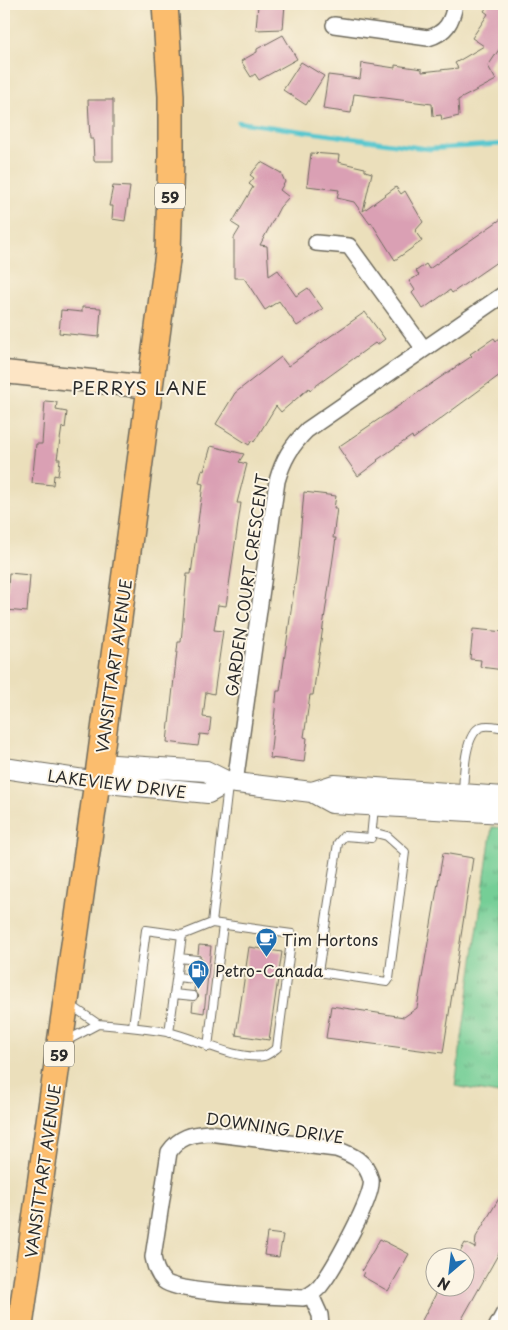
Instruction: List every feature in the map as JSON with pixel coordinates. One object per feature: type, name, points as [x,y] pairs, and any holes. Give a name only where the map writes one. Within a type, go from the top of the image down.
[{"type":"main road","name":"VANSITTART AVENUE","points":[[20,1326],[98,773],[168,253],[170,96],[164,4]]},
{"type":"main road","points":[[4,372],[150,387]]},
{"type":"street","points":[[334,25],[428,38],[439,34],[446,28],[453,15],[455,4]]},
{"type":"street","points":[[316,243],[349,246],[424,349]]},
{"type":"street","name":"GARDEN COURT CRESCENT","points":[[232,782],[278,481],[283,462],[293,444],[307,430],[504,294]]},
{"type":"street","name":"LAKEVIEW DRIVE","points":[[4,768],[98,773],[208,793],[232,782]]},
{"type":"street","points":[[232,782],[312,792],[334,785],[375,797],[461,802],[504,797]]},
{"type":"street","points":[[461,802],[504,813]]},
{"type":"street","name":"DOWNING DRIVE","points":[[210,1133],[336,1149],[354,1156],[366,1166],[372,1183],[366,1205],[323,1282],[311,1295],[303,1298],[185,1289],[165,1282],[155,1269],[153,1257],[169,1152],[175,1143],[192,1134],[210,1133]]},
{"type":"street","points":[[311,1295],[320,1315],[322,1326]]},
{"type":"street","points":[[497,1326],[504,1313]]},
{"type":"lane","points":[[461,802],[470,737],[476,729],[483,726],[504,728]]},
{"type":"lane","points":[[212,923],[232,782]]},
{"type":"lane","points":[[372,832],[387,836],[405,852],[389,979],[386,982],[318,972],[338,843],[344,836],[371,838],[375,797]]},
{"type":"lane","points":[[60,1044],[98,1024],[133,1026],[169,1033],[208,1047],[265,1056],[277,1048],[292,934],[212,923],[182,935],[146,930],[133,1026]]},
{"type":"lane","points":[[208,1047],[214,962],[223,924]]},
{"type":"lane","points":[[169,1033],[182,935]]},
{"type":"lane","points":[[179,958],[197,960]]},
{"type":"lane","points":[[177,976],[195,979]]},
{"type":"lane","points":[[174,994],[193,996]]},
{"type":"lane","points":[[66,1002],[98,1024]]},
{"type":"green space","points":[[492,827],[504,828],[504,1095],[455,1086]]},
{"type":"building","points":[[258,4],[285,4],[283,29],[256,30]]},
{"type":"building","points":[[489,4],[504,4],[504,42],[488,66],[496,80],[458,100],[459,116],[442,120],[441,115],[433,116],[432,104],[354,94],[351,113],[323,109],[328,75],[360,79],[362,63],[395,68],[395,65],[422,69],[422,72],[458,68],[455,63],[484,46],[472,38],[488,14],[484,11]]},
{"type":"building","points":[[283,35],[297,59],[259,80],[255,74],[251,77],[241,61],[257,52],[257,49]]},
{"type":"building","points":[[301,62],[324,76],[306,105],[283,90]]},
{"type":"building","points":[[88,100],[113,100],[113,161],[94,161],[93,139],[90,139]]},
{"type":"building","points":[[311,153],[339,155],[338,162],[365,168],[365,171],[372,173],[363,211],[396,187],[401,194],[405,191],[423,222],[415,231],[422,241],[395,260],[371,222],[370,224],[354,202],[337,198],[339,190],[307,186]]},
{"type":"building","points":[[261,162],[281,173],[285,182],[280,190],[289,197],[280,207],[260,245],[267,246],[269,276],[278,270],[296,296],[308,288],[323,309],[297,326],[279,301],[265,310],[244,278],[234,278],[234,238],[240,228],[232,223],[253,187],[249,184],[254,178],[250,175]]},
{"type":"building","points":[[113,186],[130,187],[125,221],[112,219],[113,206],[109,206]]},
{"type":"building","points":[[504,217],[504,257],[452,293],[450,290],[423,309],[412,293],[415,290],[409,281],[419,275],[416,271],[426,264],[429,269]]},
{"type":"building","points":[[82,307],[101,308],[99,337],[59,333],[61,310],[82,312]]},
{"type":"building","points":[[365,312],[385,339],[377,345],[375,343],[310,390],[309,388],[281,412],[276,406],[254,442],[252,440],[249,445],[216,424],[235,393],[281,357],[288,366]]},
{"type":"building","points":[[504,335],[504,372],[413,439],[412,436],[377,460],[358,476],[338,447],[472,356],[470,354],[494,338],[496,341]]},
{"type":"building","points":[[45,401],[57,402],[56,410],[67,412],[65,428],[62,427],[57,459],[60,459],[58,476],[54,475],[53,485],[32,483],[36,444],[42,444]]},
{"type":"building","points":[[211,446],[244,454],[239,462],[247,464],[237,503],[241,503],[226,606],[218,605],[214,630],[223,631],[214,694],[206,692],[203,717],[211,718],[209,735],[200,734],[198,746],[167,742],[178,642],[181,642],[187,574],[191,574],[203,484],[199,483]]},
{"type":"building","points":[[304,492],[336,496],[334,508],[337,508],[333,538],[336,538],[313,695],[310,695],[304,737],[307,738],[304,762],[270,758],[277,691],[280,691],[298,560]]},
{"type":"building","points":[[9,573],[30,575],[27,612],[6,610]]},
{"type":"building","points":[[473,629],[504,632],[504,670],[480,667],[481,660],[470,659]]},
{"type":"building","points":[[443,853],[473,858],[443,1053],[326,1038],[331,1006],[404,1017],[417,1008]]},
{"type":"building","points":[[199,945],[211,946],[204,1013],[192,1011],[193,1002],[199,996],[194,990],[195,985],[201,979],[196,973],[196,966],[203,960],[198,954]]},
{"type":"building","points":[[249,947],[282,952],[269,1040],[236,1035]]},
{"type":"building","points":[[504,1190],[504,1244],[476,1294],[475,1248],[476,1237]]},
{"type":"building","points":[[267,1233],[283,1235],[279,1257],[264,1255]]},
{"type":"building","points":[[380,1239],[409,1254],[388,1291],[362,1276],[364,1272],[362,1270]]},
{"type":"building","points":[[465,1243],[475,1248],[462,1248]]},
{"type":"building","points":[[434,1298],[474,1298],[458,1326],[419,1326]]},
{"type":"waterway","points":[[238,122],[429,149],[504,144]]},
{"type":"place","name":"Tim Hortons","points":[[266,958]]},
{"type":"place","name":"Petro-Canada","points":[[199,989]]},
{"type":"district","name":"PERRYS LANE","points":[[140,387]]}]
